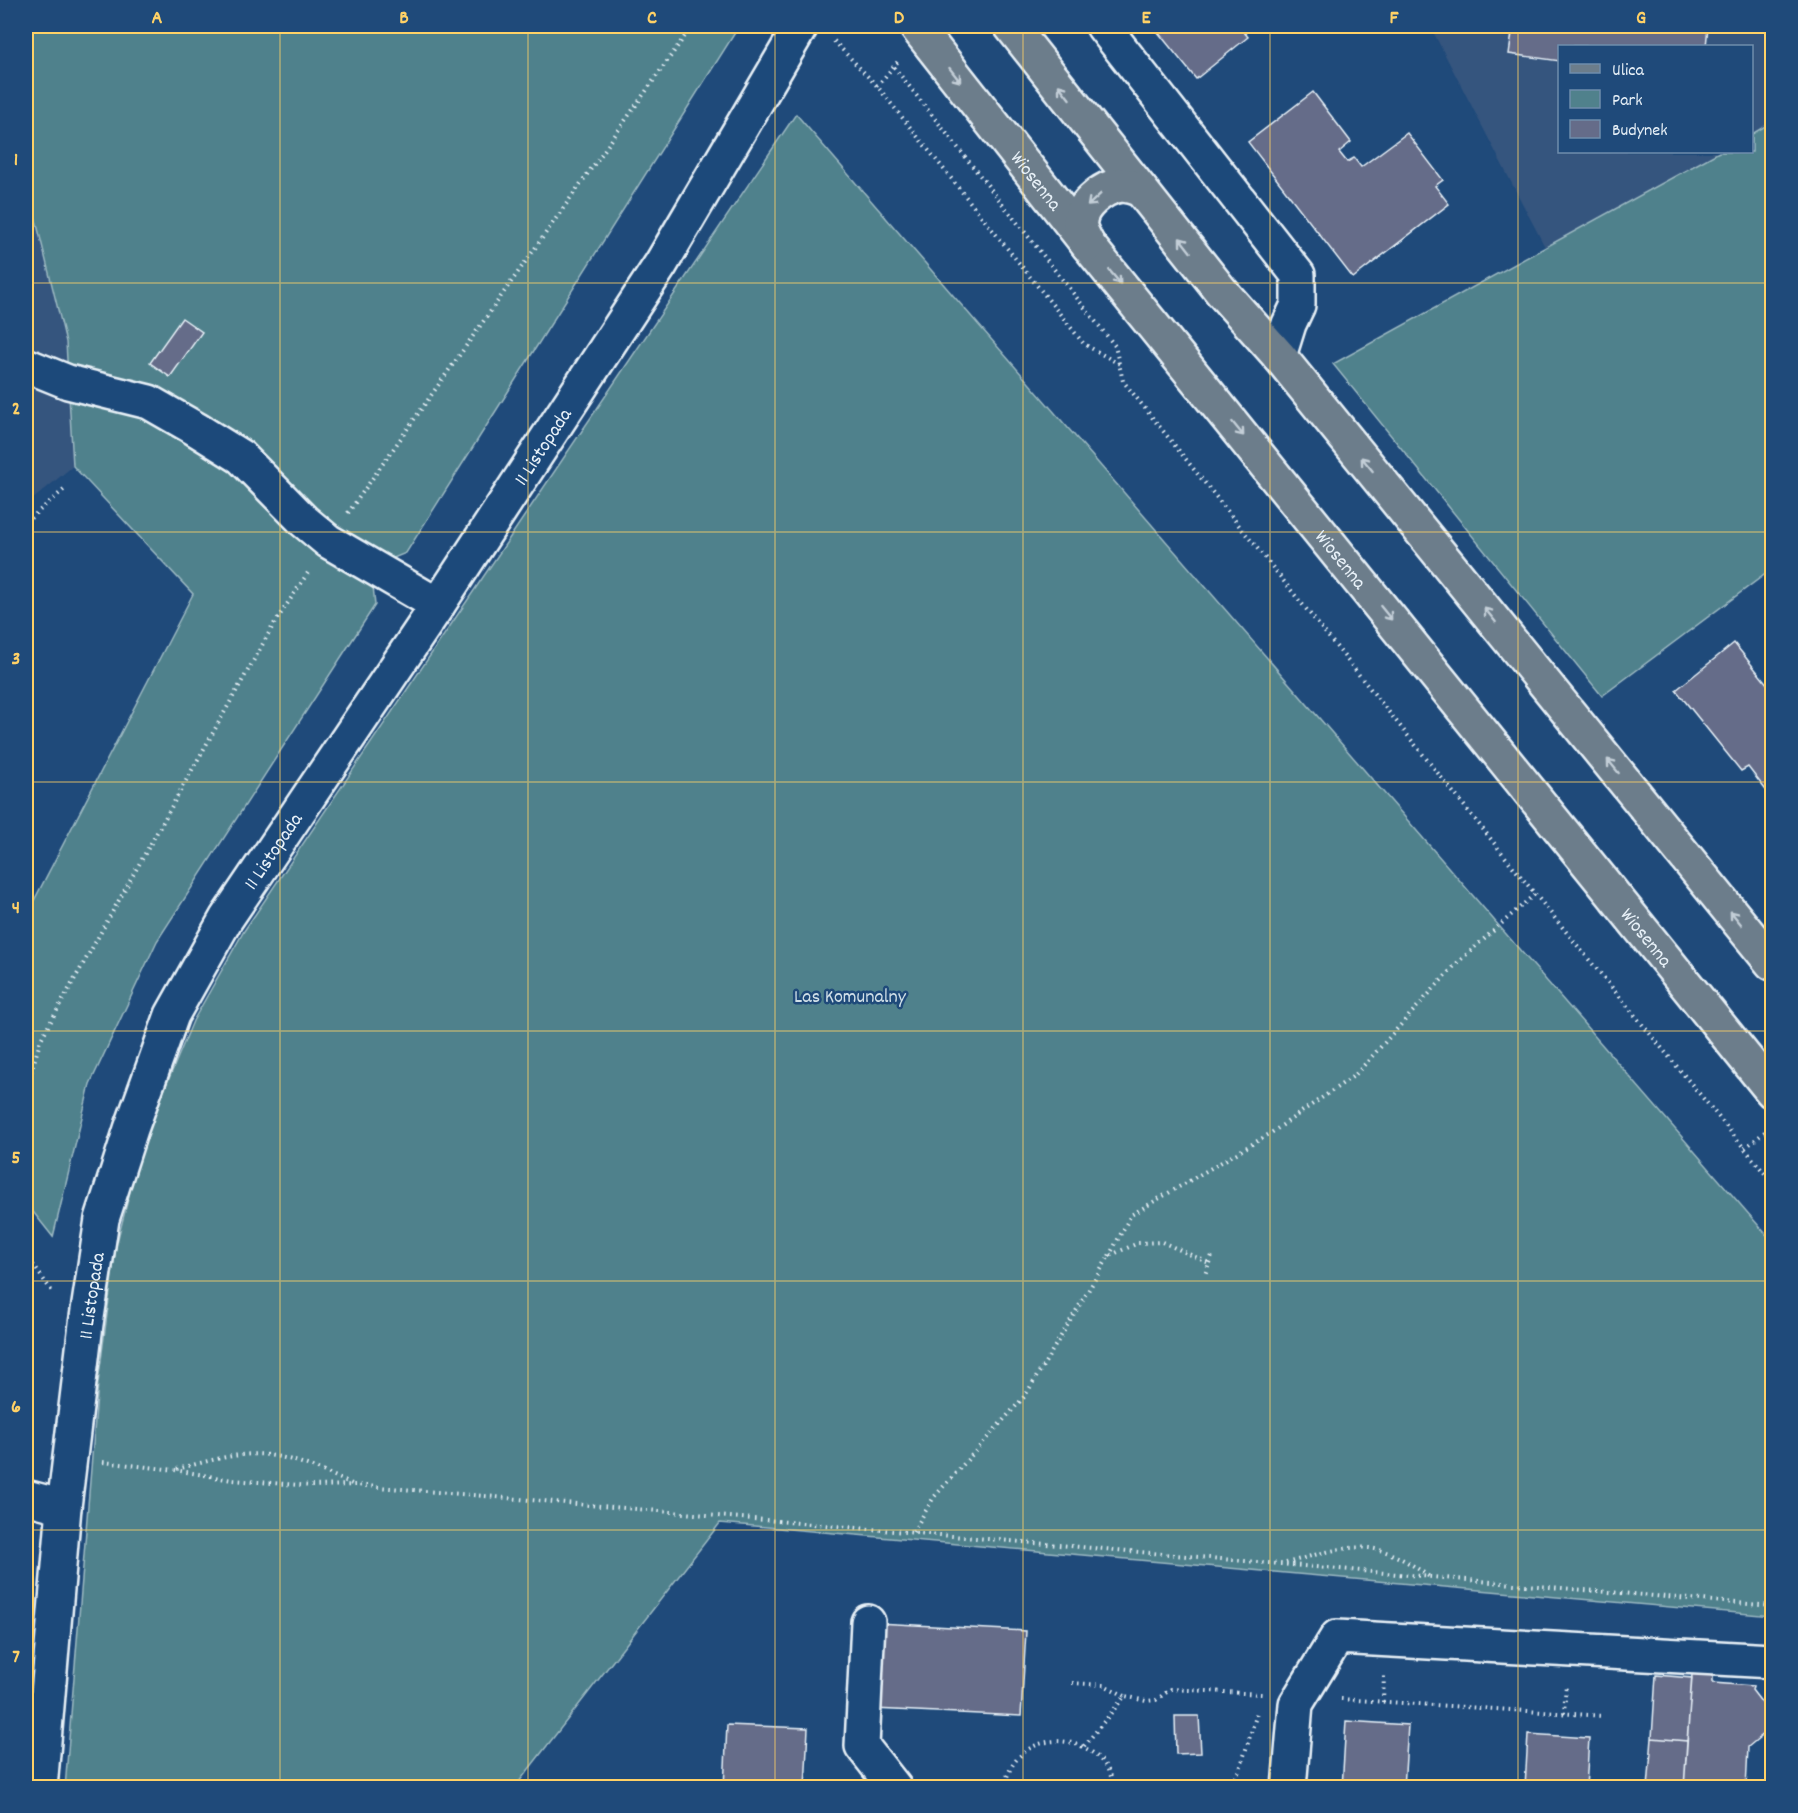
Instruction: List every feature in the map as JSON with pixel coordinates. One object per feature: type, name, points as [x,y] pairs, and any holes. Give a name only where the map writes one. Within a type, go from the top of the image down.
[{"type":"main road","name":"Wiosenna","points":[[916,26],[1088,245],[1773,1091]]},
{"type":"main road","points":[[1011,26],[1221,291],[1279,356],[1773,963]]},
{"type":"main road","points":[[1088,245],[1080,226],[1083,212],[1090,202],[1105,190],[1121,186],[1140,189]]},
{"type":"street","name":"11 Listopada","points":[[39,1788],[64,1507],[86,1324],[102,1219],[130,1129],[172,1015],[226,920],[438,605],[661,264],[801,26]]},
{"type":"street","points":[[1103,26],[1298,275],[1298,305],[1289,324],[1279,356]]},
{"type":"street","points":[[26,365],[68,382],[149,402],[196,429],[241,457],[328,542],[438,605]]},
{"type":"street","points":[[26,1497],[64,1507]]},
{"type":"street","points":[[868,1622],[862,1746],[895,1788]]},
{"type":"street","points":[[1289,1788],[1296,1704],[1337,1637],[1773,1661]]},
{"type":"path","points":[[831,38],[877,86],[1084,344],[1120,364]]},
{"type":"path","points":[[894,67],[1116,346],[1123,381],[1535,894],[1773,1182]]},
{"type":"path","points":[[26,522],[66,488]]},
{"type":"path","points":[[914,1532],[934,1497],[1024,1396],[1109,1256],[1131,1215],[1270,1133],[1355,1075],[1458,962],[1535,894]]},
{"type":"path","points":[[1745,1148],[1773,1126]]},
{"type":"path","points":[[1109,1256],[1138,1243],[1162,1242],[1209,1263]]},
{"type":"path","points":[[1205,1275],[1213,1252]]},
{"type":"path","points":[[175,1470],[223,1458],[267,1455],[311,1465],[355,1485]]},
{"type":"path","points":[[96,1461],[175,1470],[232,1480],[312,1486],[355,1485],[1773,1606]]},
{"type":"path","points":[[1282,1564],[1357,1547],[1384,1551],[1404,1560],[1431,1578]]},
{"type":"path","points":[[1072,1683],[1104,1685],[1125,1696]]},
{"type":"path","points":[[1229,1788],[1240,1769],[1263,1695]]},
{"type":"path","points":[[1004,1788],[1008,1772],[1021,1755],[1040,1743],[1063,1741],[1084,1746],[1101,1759],[1113,1778],[1114,1788]]},
{"type":"shaded area","points":[[1430,26],[1772,26],[1772,122],[1753,133],[1753,45],[1558,45],[1558,153],[1717,153],[1545,247]]},
{"type":"shaded area","points":[[26,189],[33,208],[66,342],[73,466],[26,505]]},
{"type":"green space","points":[[26,26],[737,26],[738,28],[406,553],[371,567],[375,605],[157,941],[90,1084],[53,1237],[26,1203],[26,916],[193,594],[73,466],[66,342],[33,208],[26,189]]},
{"type":"green space","name":"Las Komunalny","points":[[796,114],[1772,1241],[1772,1616],[720,1523],[515,1787],[65,1788],[98,1383],[116,1246],[143,1141],[193,1021],[244,931]]},
{"type":"green space","points":[[1772,122],[1772,569],[1602,696],[1333,364],[1717,153],[1753,153],[1753,133]]},
{"type":"building","points":[[1153,26],[1251,26],[1244,32],[1248,37],[1196,79]]},
{"type":"building","points":[[1513,26],[1717,26],[1708,27],[1706,45],[1558,45],[1558,61],[1509,54]]},
{"type":"building","points":[[1313,92],[1351,142],[1339,152],[1347,162],[1354,158],[1361,167],[1407,133],[1443,180],[1435,186],[1449,204],[1353,278],[1248,142]]},
{"type":"building","points":[[182,318],[202,332],[170,377],[150,363]]},
{"type":"building","points":[[1734,643],[1772,690],[1770,701],[1772,704],[1772,798],[1748,767],[1741,771],[1676,690]]},
{"type":"building","points":[[878,1623],[1026,1631],[1021,1716],[874,1709]]},
{"type":"building","points":[[1692,1674],[1713,1675],[1713,1683],[1753,1686],[1752,1690],[1772,1716],[1772,1727],[1748,1747],[1746,1788],[1684,1788]]},
{"type":"building","points":[[1656,1675],[1692,1678],[1687,1741],[1652,1738]]},
{"type":"building","points":[[1175,1716],[1199,1716],[1201,1753],[1176,1754]]},
{"type":"building","points":[[1346,1721],[1408,1725],[1404,1788],[1342,1788]]},
{"type":"building","points":[[727,1725],[808,1728],[805,1788],[724,1788]]},
{"type":"building","points":[[1528,1734],[1589,1738],[1586,1788],[1525,1788]]},
{"type":"building","points":[[1652,1738],[1687,1741],[1684,1788],[1648,1788]]}]
